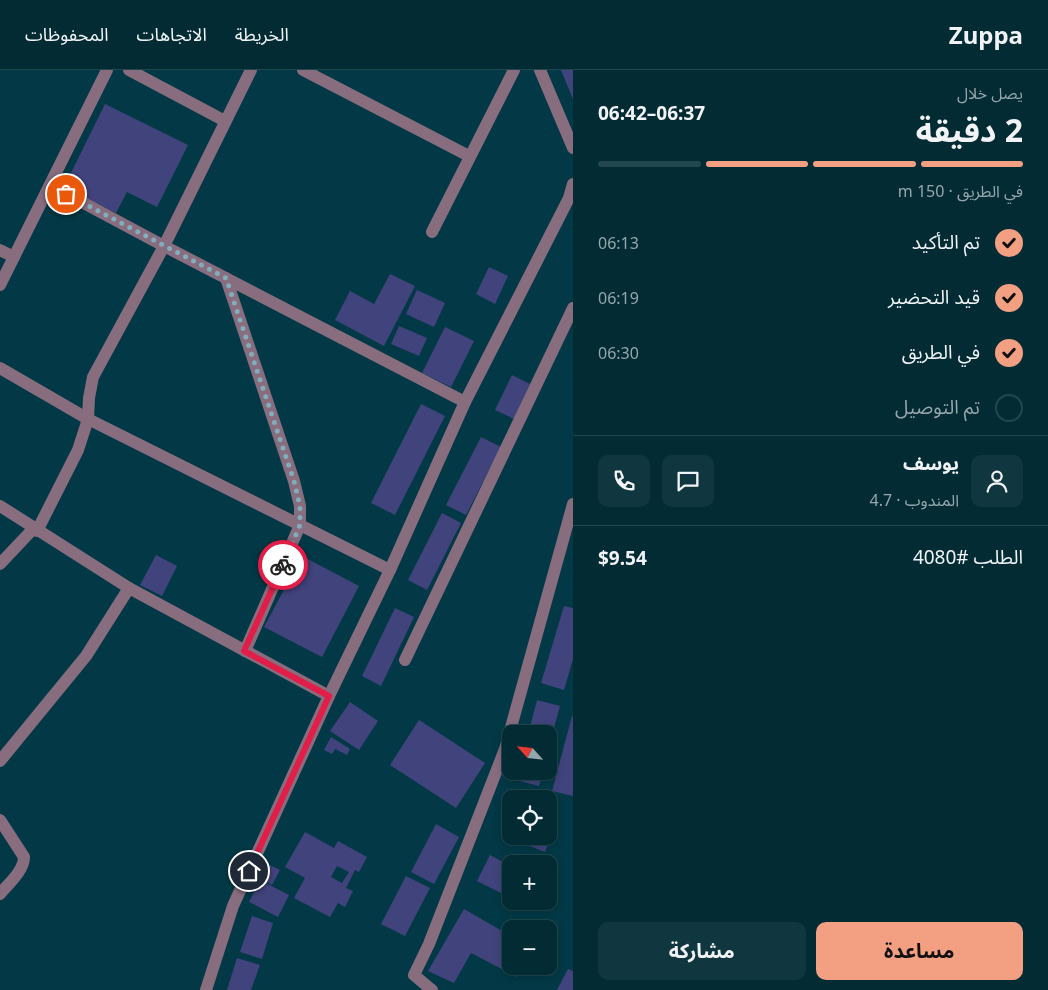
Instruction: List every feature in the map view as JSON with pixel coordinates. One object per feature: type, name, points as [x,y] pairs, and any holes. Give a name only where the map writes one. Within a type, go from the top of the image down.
[{"type":"street","points":[[0,285],[107,70]]},
{"type":"street","points":[[129,70],[144,73],[225,121]]},
{"type":"street","points":[[0,564],[36,530],[78,450],[88,419],[88,398],[93,377],[164,246],[251,70]]},
{"type":"street","points":[[303,70],[469,156]]},
{"type":"street","points":[[432,232],[514,70]]},
{"type":"street","points":[[540,70],[573,148]]},
{"type":"street","points":[[206,990],[234,906],[329,696],[390,570],[465,402],[569,198],[573,184]]},
{"type":"street","points":[[50,185],[465,402]]},
{"type":"street","points":[[0,250],[14,257]]},
{"type":"street","points":[[226,278],[294,481],[300,506],[300,525],[244,651]]},
{"type":"street","points":[[405,660],[573,308]]},
{"type":"street","points":[[0,368],[88,419],[390,570]]},
{"type":"street","points":[[432,990],[414,975],[429,944],[505,749],[573,504]]},
{"type":"street","points":[[0,506],[129,588],[329,696]]},
{"type":"street","points":[[0,762],[86,656],[129,588]]},
{"type":"street","points":[[0,820],[24,857],[24,861],[22,867],[0,894]]},
{"type":"building","points":[[561,70],[573,70],[573,99]]},
{"type":"building","points":[[105,104],[188,145],[157,207],[127,192],[116,213],[64,187]]},
{"type":"building","points":[[489,267],[508,276],[495,304],[476,294]]},
{"type":"building","points":[[390,274],[415,286],[384,346],[335,320],[350,291],[374,304]]},
{"type":"building","points":[[417,290],[445,303],[434,327],[406,314]]},
{"type":"building","points":[[399,326],[427,338],[419,356],[391,344]]},
{"type":"building","points":[[445,327],[474,341],[451,387],[422,373]]},
{"type":"building","points":[[512,375],[530,384],[514,419],[495,410]]},
{"type":"building","points":[[421,404],[445,416],[395,515],[371,503]]},
{"type":"building","points":[[481,437],[501,447],[466,515],[446,505]]},
{"type":"building","points":[[442,513],[461,523],[427,590],[408,580]]},
{"type":"building","points":[[156,555],[177,566],[162,596],[140,585]]},
{"type":"building","points":[[302,556],[359,586],[322,657],[264,627]]},
{"type":"building","points":[[564,606],[573,608],[573,659],[564,690],[541,683]]},
{"type":"building","points":[[395,608],[414,617],[381,686],[362,676]]},
{"type":"building","points":[[537,700],[560,706],[555,725],[530,725]]},
{"type":"building","points":[[350,702],[378,721],[359,750],[330,731]]},
{"type":"building","points":[[573,716],[573,796],[552,790],[555,780],[558,780],[558,768]]},
{"type":"building","points":[[419,720],[485,763],[456,808],[390,765]]},
{"type":"building","points":[[331,737],[350,749],[347,755],[335,749],[332,754],[324,750]]},
{"type":"building","points":[[516,780],[541,780],[539,786]]},
{"type":"building","points":[[436,824],[459,837],[434,884],[411,872]]},
{"type":"building","points":[[305,832],[334,848],[338,841],[367,857],[359,872],[355,870],[346,888],[353,891],[345,907],[338,903],[330,917],[294,898],[305,878],[285,867]],"holes":[[[337,866],[349,872],[342,883],[331,877]]]},
{"type":"building","points":[[527,845],[548,845],[545,852]]},
{"type":"building","points":[[490,855],[502,861],[501,893],[477,881]]},
{"type":"building","points":[[268,864],[280,870],[272,885],[261,879]]},
{"type":"building","points":[[406,876],[430,888],[405,936],[381,924]]},
{"type":"building","points":[[260,880],[289,895],[278,917],[249,902]]},
{"type":"building","points":[[464,909],[502,931],[502,969],[471,953],[454,983],[428,971]]},
{"type":"building","points":[[252,916],[273,923],[262,959],[240,952]]},
{"type":"building","points":[[237,958],[260,965],[251,990],[227,990]]},
{"type":"building","points":[[568,969],[573,971],[573,990],[557,990]]},
{"type":"way so far","points":[[66,194],[226,278],[294,481],[300,506],[300,525],[283,565]]},
{"type":"route","points":[[249,871],[329,696],[244,651],[283,565]]}]
